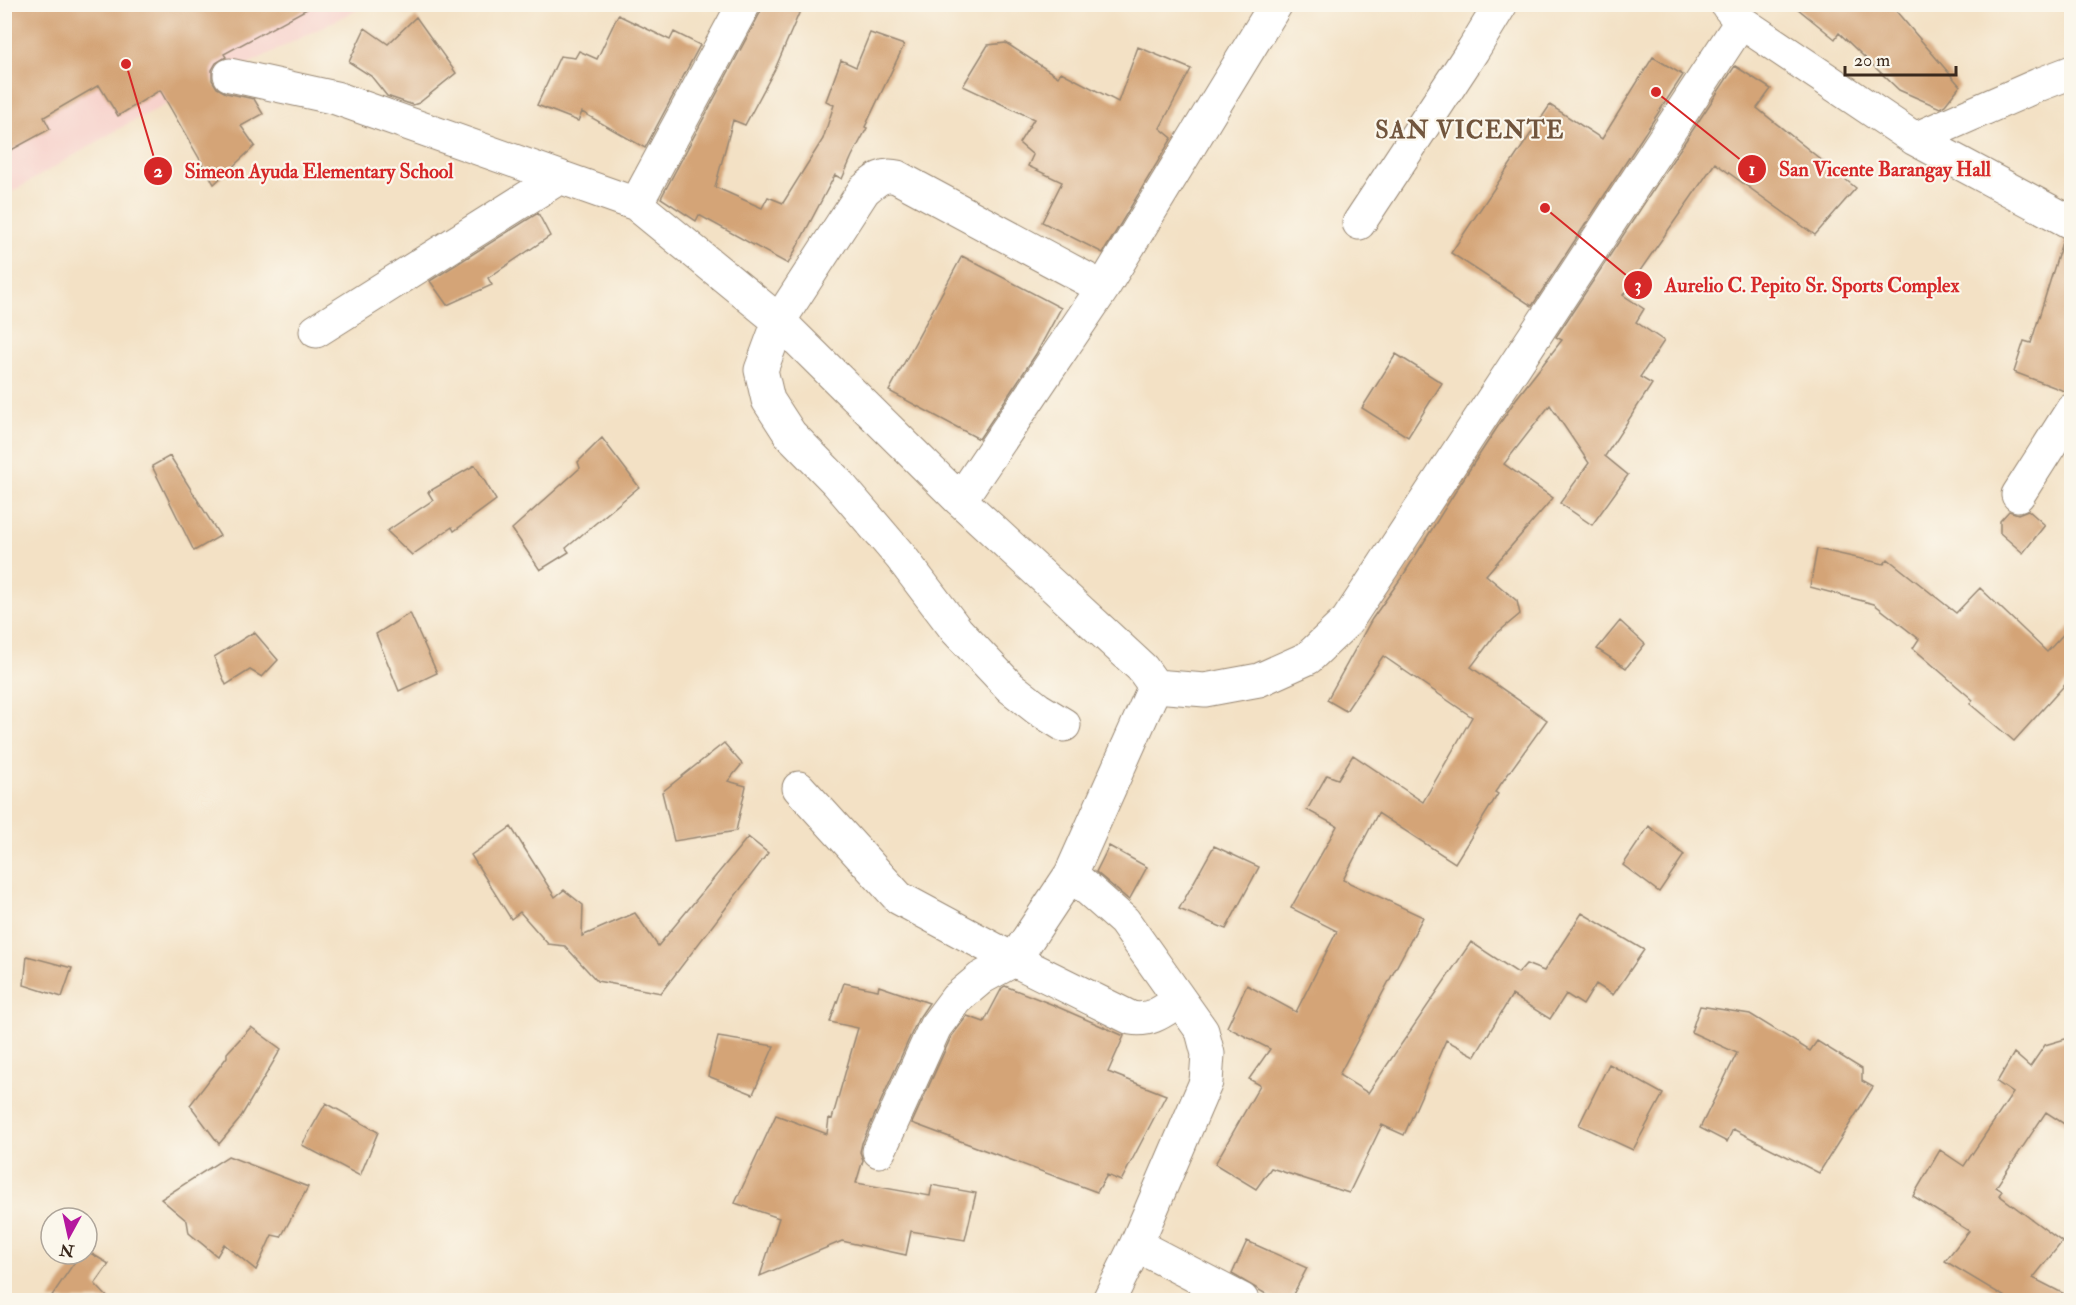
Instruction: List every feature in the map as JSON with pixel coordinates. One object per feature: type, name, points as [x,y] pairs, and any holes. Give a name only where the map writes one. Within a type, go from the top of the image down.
[{"type":"street","points":[[636,204],[744,4]]},
{"type":"street","points":[[960,500],[1103,288],[1276,4]]},
{"type":"street","points":[[1359,223],[1501,4]]},
{"type":"street","points":[[230,75],[336,98],[636,204],[779,321],[960,500],[1142,668],[1155,686],[1205,690],[1258,680],[1308,658],[1347,621],[1734,13],[1915,139],[2072,223]]},
{"type":"street","points":[[1915,139],[2027,89],[2072,72]]},
{"type":"street","points":[[1065,725],[1038,709],[1010,687],[957,631],[887,540],[837,482],[790,434],[768,400],[761,369],[779,321],[864,190],[878,178],[887,175],[897,177],[1103,288]]},
{"type":"street","points":[[316,331],[561,177]]},
{"type":"street","points":[[2018,495],[2072,410]]},
{"type":"street","points":[[879,1151],[935,1027],[956,999],[981,978],[1014,960],[1071,874],[1155,686]]},
{"type":"street","points":[[799,788],[899,898],[1014,960],[1131,1018],[1140,1020],[1150,1018],[1180,1000]]},
{"type":"street","points":[[1071,874],[1124,921],[1202,1031],[1208,1054],[1206,1082],[1136,1245],[1109,1300]]},
{"type":"street","points":[[1136,1245],[1242,1300]]},
{"type":"shaded area","points":[[4,5],[367,5],[127,124],[5,196]]},
{"type":"building","points":[[4,4],[316,4],[224,54],[226,57],[216,63],[212,70],[212,80],[217,88],[226,93],[254,99],[263,114],[241,126],[255,146],[214,184],[160,90],[118,116],[99,85],[44,117],[50,129],[4,154]]},
{"type":"building","points":[[763,4],[803,4],[775,69],[745,125],[733,120],[715,187],[762,208],[768,197],[783,203],[823,139],[834,105],[826,101],[841,60],[856,67],[870,33],[904,45],[842,179],[835,175],[788,264],[699,215],[696,221],[661,198]]},
{"type":"building","points":[[1792,4],[1890,4],[1960,86],[1940,108],[1899,90],[1839,33],[1835,39]]},
{"type":"building","points":[[618,15],[670,40],[674,32],[700,45],[645,148],[582,112],[578,121],[537,105],[560,56],[575,58],[579,51],[597,59]]},
{"type":"building","points":[[416,17],[456,73],[419,103],[413,105],[387,96],[371,76],[349,62],[365,28],[388,44]]},
{"type":"building","points":[[1006,43],[1058,77],[1061,72],[1118,102],[1138,47],[1191,69],[1160,128],[1172,138],[1103,253],[1042,222],[1062,182],[1028,166],[1033,155],[1019,143],[1034,119],[963,86],[988,45]]},
{"type":"building","points":[[1653,57],[1683,75],[1532,306],[1451,253],[1550,105],[1602,139]]},
{"type":"building","points":[[1735,66],[1771,89],[1757,108],[1856,188],[1815,235],[1715,163],[1623,295],[1644,309],[1636,322],[1664,341],[1640,377],[1652,384],[1605,456],[1628,475],[1592,525],[1560,503],[1589,463],[1550,405],[1504,464],[1553,498],[1486,575],[1517,601],[1520,614],[1495,635],[1471,667],[1547,720],[1495,792],[1498,794],[1455,863],[1378,813],[1343,880],[1423,917],[1339,1075],[1368,1093],[1471,942],[1518,973],[1526,964],[1544,971],[1582,913],[1644,950],[1613,995],[1596,984],[1583,1005],[1566,994],[1550,1019],[1512,995],[1475,1056],[1446,1040],[1404,1135],[1382,1125],[1349,1193],[1271,1168],[1256,1189],[1215,1164],[1260,1085],[1249,1079],[1270,1049],[1227,1027],[1247,985],[1296,1012],[1337,931],[1291,908],[1337,826],[1307,810],[1327,775],[1338,779],[1353,755],[1423,802],[1472,717],[1383,656],[1346,711],[1327,700],[1372,619],[1404,574],[1516,399],[1562,340],[1556,337]]},
{"type":"building","points":[[538,213],[550,236],[488,278],[492,285],[447,305],[430,281]]},
{"type":"building","points":[[2063,239],[2072,242],[2072,391],[2067,392],[2014,372],[2024,341],[2031,343]]},
{"type":"building","points":[[962,256],[1061,308],[1036,354],[979,439],[889,391]]},
{"type":"building","points":[[1396,354],[1442,383],[1408,437],[1362,408]]},
{"type":"building","points":[[602,438],[639,487],[566,548],[569,552],[540,570],[512,529],[580,468],[578,462]]},
{"type":"building","points":[[170,456],[220,536],[194,551],[152,466]]},
{"type":"building","points":[[475,465],[496,500],[454,531],[452,527],[412,555],[387,531],[433,500],[428,492]]},
{"type":"building","points":[[2028,510],[2045,525],[2023,553],[2000,533],[2000,521],[2009,511],[2018,514]]},
{"type":"building","points":[[1817,549],[1884,564],[1888,559],[1956,613],[1980,588],[2047,652],[2072,625],[2072,677],[2014,741],[1970,704],[1973,700],[1913,648],[1919,639],[1874,604],[1810,587]]},
{"type":"building","points":[[410,613],[437,673],[399,691],[376,634]]},
{"type":"building","points":[[1620,621],[1645,644],[1626,668],[1597,649]]},
{"type":"building","points":[[254,632],[278,660],[262,677],[250,670],[226,685],[214,657]]},
{"type":"building","points":[[724,743],[742,764],[728,781],[746,786],[736,831],[674,841],[662,792]]},
{"type":"building","points":[[1649,826],[1684,855],[1659,892],[1623,865]]},
{"type":"building","points":[[511,827],[555,897],[564,890],[583,905],[582,936],[635,913],[658,946],[748,837],[768,853],[661,993],[597,981],[565,946],[548,944],[520,912],[511,919],[471,855]]},
{"type":"building","points":[[1109,846],[1147,867],[1129,900],[1096,872]]},
{"type":"building","points":[[1214,846],[1259,867],[1226,929],[1179,909]]},
{"type":"building","points":[[27,956],[72,968],[62,997],[24,985]]},
{"type":"building","points":[[844,983],[878,990],[879,986],[929,1003],[918,1019],[862,1143],[860,1152],[863,1160],[856,1183],[930,1196],[932,1185],[976,1193],[965,1240],[911,1231],[906,1255],[842,1241],[760,1276],[779,1218],[735,1203],[776,1115],[827,1134],[829,1118],[832,1119],[858,1028],[830,1022]]},
{"type":"building","points":[[1005,986],[1124,1036],[1108,1072],[1166,1095],[1121,1181],[1107,1175],[1097,1192],[912,1123],[951,1037],[967,1016],[984,1022]]},
{"type":"building","points":[[1700,1006],[1750,1014],[1810,1051],[1817,1041],[1862,1069],[1862,1081],[1873,1087],[1819,1173],[1733,1129],[1727,1142],[1700,1128],[1737,1053],[1691,1032]]},
{"type":"building","points":[[251,1027],[281,1049],[239,1120],[219,1144],[190,1105],[227,1057],[227,1053]]},
{"type":"building","points":[[718,1037],[774,1046],[753,1094],[708,1076]]},
{"type":"building","points":[[2072,1037],[2072,1129],[2046,1112],[1996,1187],[2002,1191],[1999,1195],[2062,1242],[2033,1278],[2072,1300],[2010,1300],[1945,1261],[1969,1231],[1913,1196],[1940,1150],[1964,1166],[2013,1093],[1997,1082],[2014,1053],[2030,1067],[2045,1045]]},
{"type":"building","points":[[1609,1064],[1663,1094],[1633,1150],[1579,1125]]},
{"type":"building","points":[[326,1103],[378,1132],[360,1176],[302,1145]]},
{"type":"building","points":[[228,1156],[308,1187],[281,1237],[272,1235],[256,1270],[224,1244],[217,1256],[189,1233],[187,1221],[161,1199]]},
{"type":"building","points":[[1247,1241],[1307,1268],[1290,1300],[1276,1300],[1232,1274]]},
{"type":"building","points":[[99,1258],[109,1264],[95,1284],[110,1300],[49,1300],[72,1266],[99,1266]]},
{"type":"place","name":"Simeon Ayuda Elementary School","points":[[126,64]]},
{"type":"place","name":"San Vicente Barangay Hall","points":[[1656,92]]},
{"type":"place","name":"Aurelio C. Pepito Sr. Sports Complex","points":[[1545,208]]},
{"type":"district","name":"SAN VICENTE","points":[[1470,130]]}]
